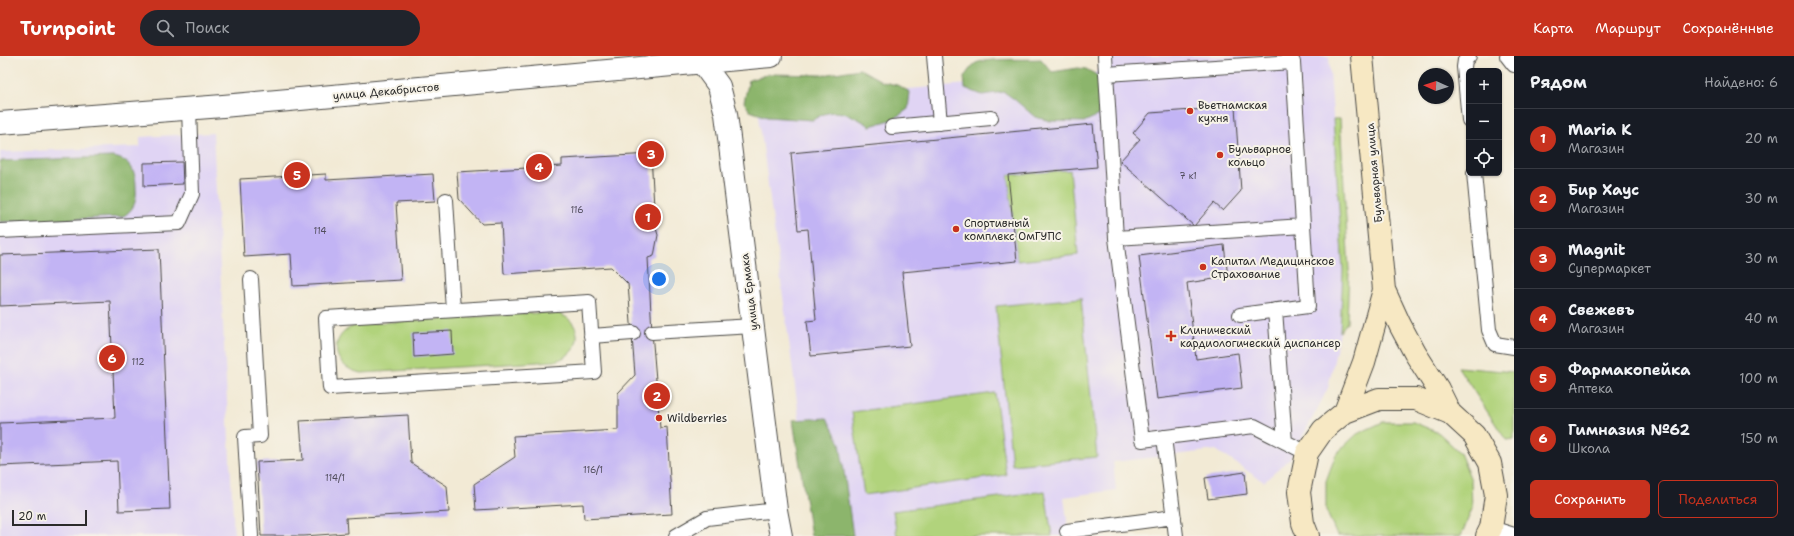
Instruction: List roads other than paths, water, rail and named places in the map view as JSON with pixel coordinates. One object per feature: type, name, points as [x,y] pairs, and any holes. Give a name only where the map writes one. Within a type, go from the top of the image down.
[{"type":"main road","name":"Бульварная улица","points":[[1362,56],[1384,290],[1415,353],[1438,389],[1450,413]]},
{"type":"main road","name":"Бульварная улица","points":[[1344,412],[1364,362],[1384,290]]},
{"type":"main road","points":[[1303,532],[1299,492],[1308,453],[1323,430],[1344,412],[1379,399],[1416,399],[1450,413],[1474,435],[1490,463],[1496,495],[1489,532]]},
{"type":"street","name":"улица Декабристов","points":[[0,123],[189,109],[699,59],[771,56]]},
{"type":"street","name":"улица Ермака","points":[[699,59],[719,86],[726,114],[776,510],[781,536]]},
{"type":"lane","points":[[934,56],[940,123]]},
{"type":"lane","points":[[1105,56],[1116,238],[1142,440],[1254,426],[1308,453]]},
{"type":"lane","points":[[1467,104],[1464,67],[1465,60],[1469,56]]},
{"type":"lane","points":[[1507,56],[1514,65]]},
{"type":"lane","points":[[1106,74],[1293,62],[1308,306],[1240,315]]},
{"type":"lane","points":[[0,230],[179,223],[192,194],[189,109]]},
{"type":"lane","points":[[892,127],[991,118]]},
{"type":"lane","points":[[1474,176],[1489,330],[1495,344],[1514,347]]},
{"type":"lane","points":[[446,200],[453,310]]},
{"type":"lane","points":[[1116,238],[1303,226]]},
{"type":"lane","points":[[251,279],[260,436],[245,437],[251,536]]},
{"type":"lane","points":[[589,302],[594,372],[330,388],[326,318],[453,310],[589,302]]},
{"type":"lane","points":[[1275,310],[1285,442]]},
{"type":"lane","points":[[652,332],[753,326]]},
{"type":"lane","points":[[591,336],[633,333]]},
{"type":"lane","points":[[1164,437],[1176,536]]},
{"type":"lane","points":[[676,536],[707,518],[776,510]]},
{"type":"lane","points":[[1067,531],[1174,517]]},
{"type":"lane","points":[[1489,532],[1514,535]]},
{"type":"place","name":"Вьетнамская кухня","points":[[1190,111]]},
{"type":"place","name":"Magnit","points":[[651,154]]},
{"type":"place","name":"Бульварное кольцо","points":[[1220,155]]},
{"type":"place","name":"Свежевъ","points":[[539,167]]},
{"type":"place","name":"Фармакопейка","points":[[297,175]]},
{"type":"place","name":"Maria K","points":[[648,217]]},
{"type":"place","name":"Спортивный комплекс ОмГУПС","points":[[956,229]]},
{"type":"place","name":"Капитал Медицинское Страхование","points":[[1203,267]]},
{"type":"place","name":"Клинический кардиологический диспансер","points":[[1171,336]]},
{"type":"place","name":"Гимназия №62","points":[[112,358]]},
{"type":"place","name":"Бир Хаус","points":[[657,396]]},
{"type":"place","name":"Wildberries","points":[[659,418]]}]
